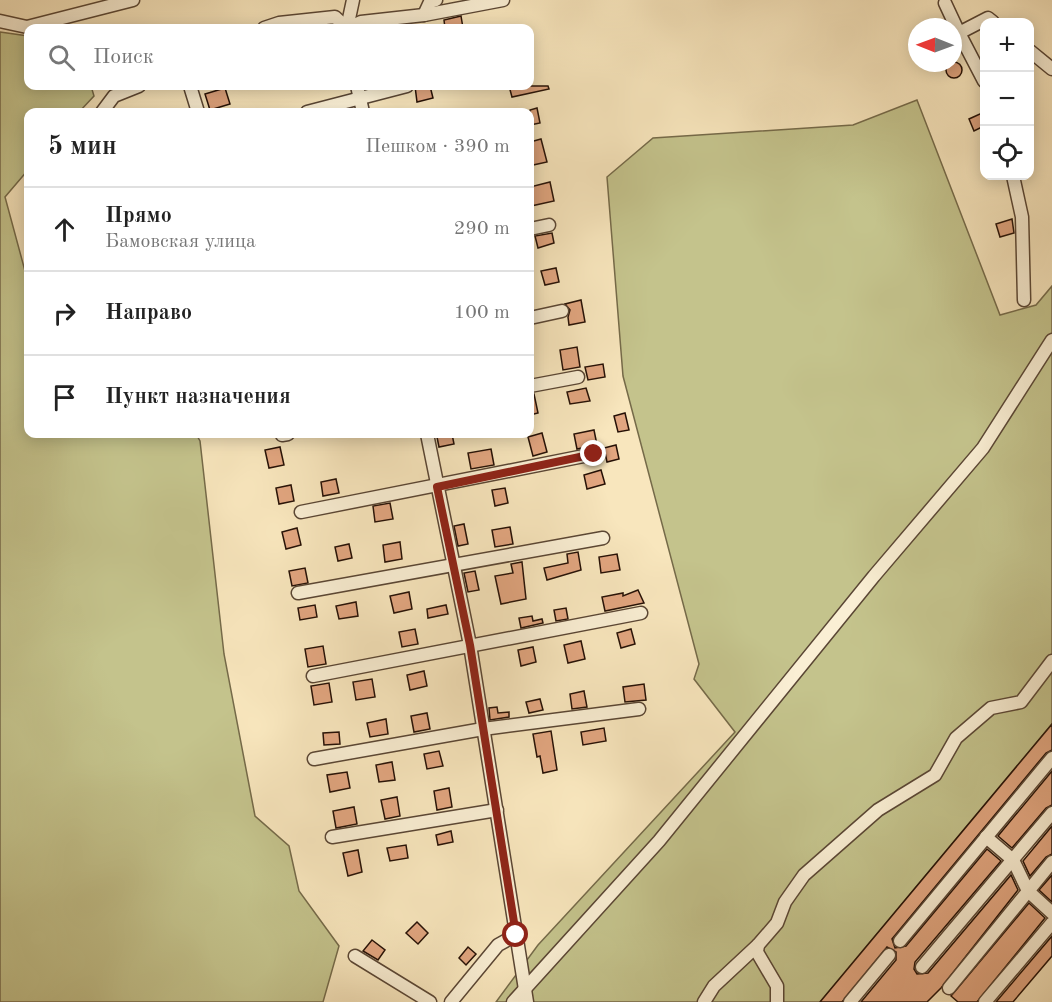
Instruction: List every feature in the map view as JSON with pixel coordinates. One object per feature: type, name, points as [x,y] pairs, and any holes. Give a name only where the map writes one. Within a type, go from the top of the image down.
[{"type":"street","points":[[39,24],[133,0]]},
{"type":"street","points":[[348,24],[353,0]]},
{"type":"street","points":[[424,15],[430,2],[436,0]]},
{"type":"street","points":[[356,24],[424,15],[503,0]]},
{"type":"street","points":[[945,3],[952,18]]},
{"type":"street","points":[[276,24],[335,17],[343,24]]},
{"type":"street","points":[[0,21],[24,26]]},
{"type":"street","points":[[962,31],[980,22]]},
{"type":"street","points":[[962,39],[980,73]]},
{"type":"street","points":[[1034,55],[1052,69]]},
{"type":"street","points":[[104,108],[114,96],[129,90]]},
{"type":"street","points":[[191,90],[197,108]]},
{"type":"street","points":[[317,108],[358,91],[362,108]]},
{"type":"street","points":[[1014,180],[1022,217],[1024,300]]},
{"type":"street","points":[[534,229],[549,225]]},
{"type":"street","points":[[534,317],[562,311]]},
{"type":"street","points":[[513,1002],[526,997],[659,841],[874,576],[983,448],[1052,340]]},
{"type":"street","points":[[534,385],[578,377]]},
{"type":"street","points":[[428,438],[452,566],[470,645],[526,997]]},
{"type":"street","points":[[302,512],[594,454]]},
{"type":"street","points":[[298,593],[603,538]]},
{"type":"street","points":[[313,676],[641,613]]},
{"type":"street","points":[[704,1002],[714,986],[758,945],[777,923],[785,902],[804,875],[878,810],[935,775],[956,738],[991,708],[1021,702],[1052,661]]},
{"type":"street","points":[[314,759],[483,729],[639,709]]},
{"type":"street","points":[[900,941],[1052,758]]},
{"type":"street","points":[[332,837],[497,810]]},
{"type":"street","points":[[922,967],[1052,813]]},
{"type":"street","points":[[986,837],[1013,860],[1028,891],[1052,913]]},
{"type":"street","points":[[949,988],[1052,862]]},
{"type":"street","points":[[985,1002],[1052,923]]},
{"type":"street","points":[[451,1002],[498,945],[516,935]]},
{"type":"street","points":[[758,945],[758,952],[777,986],[777,1002]]},
{"type":"street","points":[[850,1002],[889,955]]},
{"type":"street","points":[[355,956],[430,1002]]},
{"type":"shaded area","points":[[0,32],[24,35],[24,90],[92,90],[94,96],[83,108],[24,108],[24,175],[5,197],[24,267],[24,438],[198,438],[224,654],[255,816],[289,846],[299,891],[339,946],[323,1002],[0,1002]]},
{"type":"shaded area","points":[[917,100],[1000,315],[1036,305],[1052,286],[1052,724],[820,1002],[496,1002],[538,945],[735,732],[694,679],[699,664],[623,376],[607,177],[653,138],[853,125]]},
{"type":"building","points":[[461,16],[462,24],[444,24],[444,20]]},
{"type":"building","points":[[947,72],[961,72],[954,78]]},
{"type":"building","points":[[534,86],[548,86],[549,89],[512,97],[510,90],[534,90]]},
{"type":"building","points":[[226,90],[230,104],[209,108],[205,94]]},
{"type":"building","points":[[416,90],[431,90],[433,98],[417,102]]},
{"type":"building","points":[[537,108],[540,123],[534,124],[534,109]]},
{"type":"building","points":[[980,114],[980,128],[974,131],[969,119]]},
{"type":"building","points":[[541,139],[547,162],[534,165],[534,141]]},
{"type":"building","points":[[550,182],[554,201],[534,205],[534,186]]},
{"type":"building","points":[[1012,219],[1014,233],[1000,237],[996,224]]},
{"type":"building","points":[[552,233],[554,243],[538,248],[535,236]]},
{"type":"building","points":[[556,268],[559,282],[545,285],[541,271]]},
{"type":"building","points":[[581,300],[585,322],[569,325],[570,310],[565,304]]},
{"type":"building","points":[[577,347],[580,367],[563,370],[560,350]]},
{"type":"building","points":[[603,364],[605,377],[588,380],[585,367]]},
{"type":"building","points":[[586,388],[590,401],[570,404],[567,392]]},
{"type":"building","points":[[534,394],[538,413],[534,414]]},
{"type":"building","points":[[625,413],[629,430],[618,432],[614,416]]},
{"type":"building","points":[[594,430],[597,445],[577,449],[574,434]]},
{"type":"building","points":[[542,433],[547,452],[533,456],[528,438],[534,438],[534,435]]},
{"type":"building","points":[[437,438],[453,438],[454,444],[439,447]]},
{"type":"building","points":[[616,445],[619,459],[607,462],[604,448]]},
{"type":"building","points":[[280,447],[284,465],[269,468],[265,450]]},
{"type":"building","points":[[491,449],[494,465],[471,469],[468,453]]},
{"type":"building","points":[[601,470],[605,484],[587,489],[584,475]]},
{"type":"building","points":[[336,479],[339,493],[323,496],[321,482]]},
{"type":"building","points":[[291,485],[294,501],[279,504],[276,488]]},
{"type":"building","points":[[505,488],[508,503],[495,506],[492,490]]},
{"type":"building","points":[[390,503],[393,519],[375,522],[373,506]]},
{"type":"building","points":[[464,524],[468,544],[458,546],[454,526]]},
{"type":"building","points":[[510,527],[513,544],[495,547],[492,530]]},
{"type":"building","points":[[297,528],[301,545],[286,549],[282,532]]},
{"type":"building","points":[[400,542],[402,559],[385,562],[383,545]]},
{"type":"building","points":[[349,544],[352,558],[338,561],[335,547]]},
{"type":"building","points":[[578,552],[581,570],[547,580],[544,568],[568,563],[567,554]]},
{"type":"building","points":[[617,554],[620,570],[601,573],[599,557]]},
{"type":"building","points":[[522,562],[526,599],[501,604],[495,576],[513,573],[511,564]]},
{"type":"building","points":[[305,568],[308,583],[292,586],[289,571]]},
{"type":"building","points":[[475,571],[479,590],[468,592],[464,573]]},
{"type":"building","points":[[638,590],[644,603],[605,611],[602,597],[623,593],[623,596]]},
{"type":"building","points":[[409,592],[412,609],[394,613],[390,596]]},
{"type":"building","points":[[356,602],[358,616],[339,619],[336,606]]},
{"type":"building","points":[[315,605],[317,617],[300,620],[298,608]]},
{"type":"building","points":[[446,605],[448,614],[428,618],[427,609]]},
{"type":"building","points":[[566,608],[568,619],[556,621],[554,610]]},
{"type":"building","points":[[532,616],[533,621],[542,619],[543,623],[521,628],[519,618]]},
{"type":"building","points":[[415,629],[418,644],[402,647],[399,632]]},
{"type":"building","points":[[631,629],[635,644],[621,648],[617,633]]},
{"type":"building","points":[[581,641],[585,659],[568,663],[564,645]]},
{"type":"building","points":[[323,646],[326,664],[308,667],[305,649]]},
{"type":"building","points":[[533,647],[536,662],[521,666],[518,650]]},
{"type":"building","points":[[424,671],[427,686],[410,690],[407,675]]},
{"type":"building","points":[[372,679],[375,697],[356,700],[353,682]]},
{"type":"building","points":[[329,683],[332,702],[314,705],[311,686]]},
{"type":"building","points":[[644,684],[646,700],[625,702],[623,687]]},
{"type":"building","points":[[584,691],[587,707],[572,709],[570,694]]},
{"type":"building","points":[[540,699],[543,710],[529,713],[526,702]]},
{"type":"building","points":[[497,707],[498,713],[509,712],[509,717],[490,720],[489,708]]},
{"type":"building","points":[[427,713],[430,729],[414,732],[411,716]]},
{"type":"building","points":[[386,719],[388,734],[370,737],[367,723]]},
{"type":"building","points":[[1052,724],[1052,750],[1046,753],[892,939],[895,948],[906,946],[987,849],[1001,861],[915,962],[914,969],[917,974],[928,973],[1011,875],[1018,890],[941,988],[927,1002],[861,1002],[896,960],[896,952],[887,947],[842,1002],[820,1002]]},
{"type":"building","points":[[604,728],[606,741],[583,745],[581,732]]},
{"type":"building","points":[[551,731],[557,770],[543,773],[540,756],[537,757],[533,734]]},
{"type":"building","points":[[339,732],[340,744],[324,745],[323,733]]},
{"type":"building","points":[[439,751],[443,766],[427,769],[424,754]]},
{"type":"building","points":[[392,762],[395,780],[379,782],[376,765]]},
{"type":"building","points":[[1052,771],[1052,805],[1046,808],[1012,848],[998,836]]},
{"type":"building","points":[[347,772],[350,788],[330,792],[327,775]]},
{"type":"building","points":[[449,788],[452,807],[437,810],[434,791]]},
{"type":"building","points":[[397,797],[400,816],[385,819],[381,800]]},
{"type":"building","points":[[354,807],[357,824],[336,828],[333,811]]},
{"type":"building","points":[[1052,826],[1052,854],[1046,857],[1030,876],[1023,861]]},
{"type":"building","points":[[451,831],[453,842],[438,845],[436,835]]},
{"type":"building","points":[[406,845],[408,858],[390,861],[387,848]]},
{"type":"building","points":[[358,850],[362,872],[348,876],[343,853]]},
{"type":"building","points":[[1052,875],[1052,902],[1039,890]]},
{"type":"building","points":[[1029,903],[1045,918],[977,1002],[958,1002],[951,996]]},
{"type":"building","points":[[417,922],[428,933],[418,944],[406,933]]},
{"type":"building","points":[[1052,936],[1052,956],[1013,1002],[996,1002]]},
{"type":"building","points":[[372,940],[385,950],[378,960],[363,951]]},
{"type":"building","points":[[468,947],[476,954],[466,965],[459,958]]},
{"type":"route","points":[[516,935],[470,645],[437,487],[594,454]]}]
